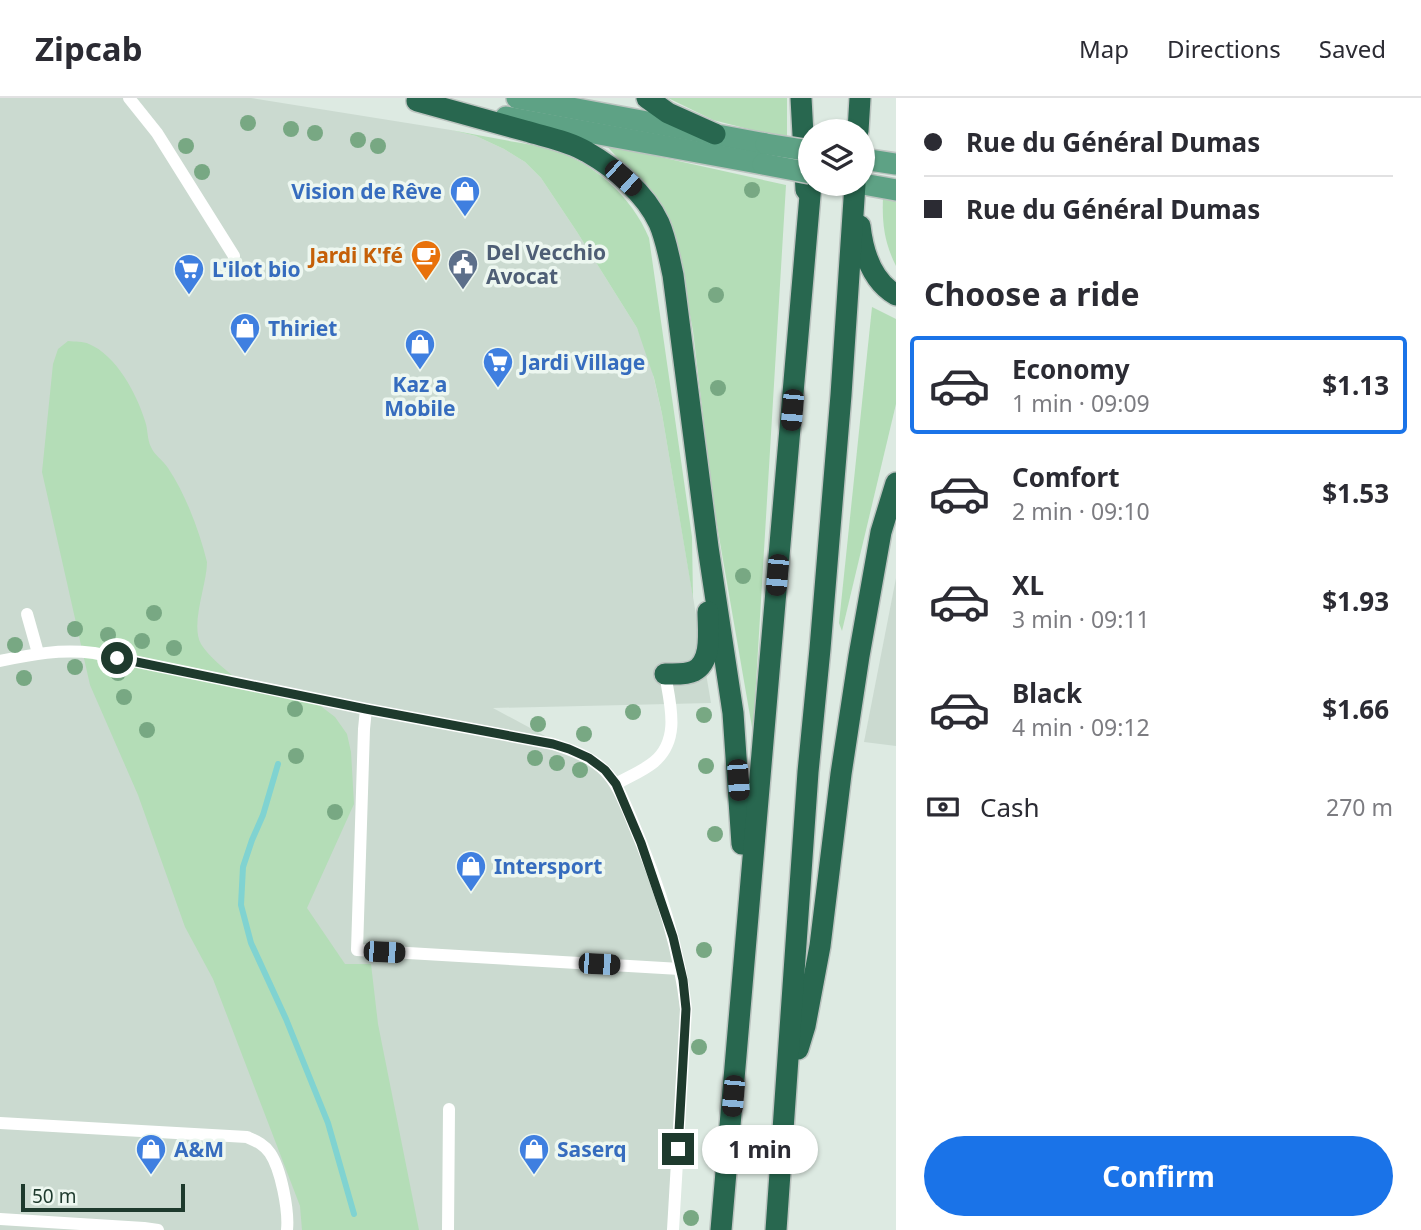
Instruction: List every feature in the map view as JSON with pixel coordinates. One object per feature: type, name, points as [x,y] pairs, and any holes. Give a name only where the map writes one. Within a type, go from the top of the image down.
[{"type":"highway","points":[[647,98],[668,113],[715,134]]},
{"type":"highway","points":[[802,98],[808,218]]},
{"type":"highway","points":[[815,119],[816,98]]},
{"type":"highway","points":[[859,119],[860,98]]},
{"type":"highway","points":[[408,99],[559,140],[585,150],[633,188],[649,206],[664,237],[673,275],[708,547],[733,713],[748,903]]},
{"type":"highway","points":[[721,1230],[810,196]]},
{"type":"highway","points":[[776,1230],[808,772],[857,196]]},
{"type":"highway","points":[[858,196],[863,247],[881,283],[896,295]]},
{"type":"highway","points":[[785,1098],[804,1026],[820,946],[841,774],[859,656],[881,532],[896,483]]},
{"type":"highway","points":[[665,674],[694,671],[704,662],[707,652],[708,547]]},
{"type":"main road","points":[[517,98],[715,134],[798,168]]},
{"type":"main road","points":[[408,99],[765,154],[798,152]]},
{"type":"lane","points":[[129,98],[157,133],[233,256]]},
{"type":"lane","points":[[27,614],[38,653]]},
{"type":"lane","points":[[0,661],[38,653],[94,653],[561,746],[589,758],[605,770],[616,784],[641,843],[673,937],[680,969],[686,1009],[674,1230]]},
{"type":"lane","points":[[616,784],[655,762],[666,748],[671,730],[672,710],[665,674]]},
{"type":"lane","points":[[366,709],[357,950],[680,969]]},
{"type":"lane","points":[[448,1230],[449,1109]]},
{"type":"lane","points":[[0,1123],[247,1137],[261,1143],[271,1154],[284,1192],[287,1230]]},
{"type":"lane","points":[[0,1219],[158,1230]]},
{"type":"shaded area","points":[[0,98],[251,98],[476,136],[525,162],[541,178],[637,328],[649,357],[662,414],[711,703],[493,708],[569,749],[604,776],[633,827],[683,980],[673,1230],[0,1230]]},
{"type":"shaded area","points":[[896,578],[896,746],[864,742]]},
{"type":"green space","points":[[668,98],[787,98],[787,136],[713,120]]},
{"type":"green space","points":[[451,130],[543,147],[579,161],[621,194],[642,223],[649,238],[692,537],[693,598],[662,414],[654,378],[637,328],[541,178],[525,162],[504,149],[476,136]]},
{"type":"green space","points":[[606,145],[786,185],[753,733],[713,502],[693,331],[678,250],[664,210]]},
{"type":"green space","points":[[883,197],[896,200],[896,266],[885,232]]},
{"type":"green space","points":[[872,307],[896,319],[896,404],[842,631],[839,623]]},
{"type":"green space","points":[[68,341],[82,342],[99,349],[124,376],[137,399],[152,450],[175,478],[186,501],[207,562],[197,626],[204,649],[237,679],[318,704],[335,717],[347,734],[351,752],[354,804],[307,908],[345,964],[371,964],[378,1024],[419,1230],[302,1230],[300,1206],[213,979],[185,927],[138,795],[90,685],[42,472],[53,364],[58,349]]},
{"type":"waterway","points":[[278,764],[263,815],[243,867],[241,905],[251,943],[286,1019],[328,1123],[354,1214]]},
{"type":"place","name":"Vision de Rêve","points":[[465,218]]},
{"type":"place","name":"Jardi K'fé","points":[[426,282]]},
{"type":"place","name":"Del Vecchio Avocat","points":[[463,291]]},
{"type":"place","name":"L'ilot bio","points":[[189,296]]},
{"type":"place","name":"Thiriet","points":[[245,355]]},
{"type":"place","name":"Kaz a Mobile","points":[[420,371]]},
{"type":"place","name":"Jardi Village","points":[[498,389]]},
{"type":"place","name":"Intersport","points":[[471,893]]},
{"type":"place","name":"A&M","points":[[151,1176]]},
{"type":"place","name":"Saserq","points":[[534,1176]]},
{"type":"route","points":[[117,658],[553,744],[589,758],[605,770],[616,784],[641,843],[673,937],[683,980],[686,1009],[678,1149]]}]
